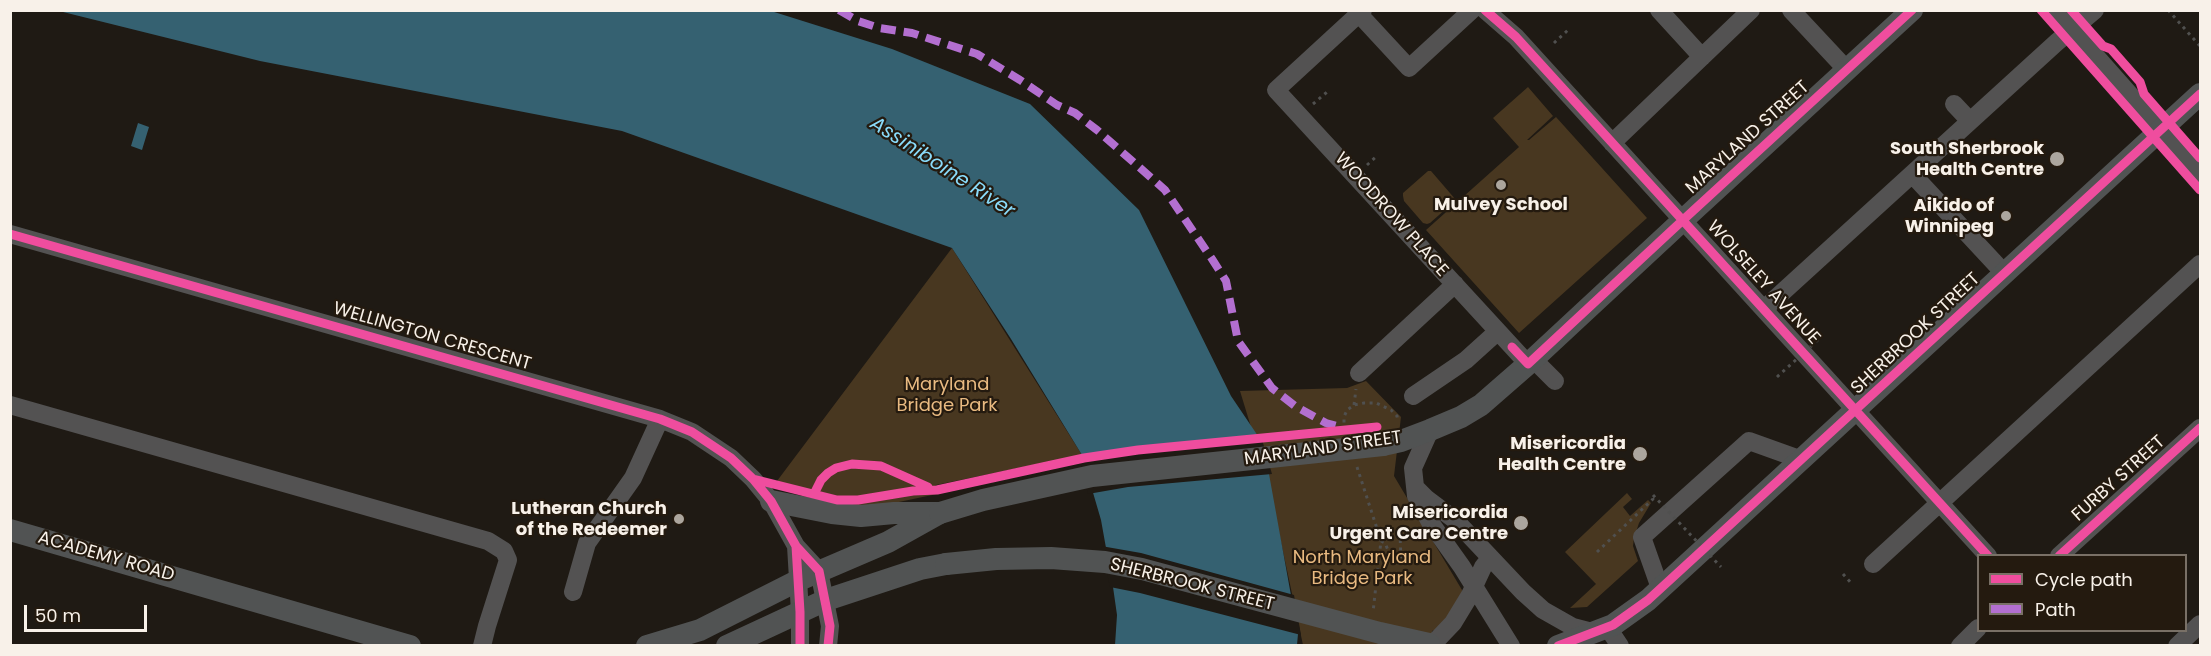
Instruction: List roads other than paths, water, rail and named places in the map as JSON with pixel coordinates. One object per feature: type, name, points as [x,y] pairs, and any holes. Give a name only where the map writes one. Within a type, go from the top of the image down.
[{"type":"main road","name":"MARYLAND STREET","points":[[940,513],[993,498],[1092,476],[1383,445],[1401,441],[1461,417],[1481,405],[1531,362],[1912,10]]},
{"type":"main road","name":"SHERBROOK STREET","points":[[1558,645],[1607,636],[1856,411],[2200,94]]},
{"type":"main road","points":[[771,501],[832,513],[861,516],[940,513]]},
{"type":"main road","points":[[647,645],[700,630],[797,581],[888,542],[940,513]]},
{"type":"main road","name":"ACADEMY ROAD","points":[[10,530],[410,645]]},
{"type":"main road","name":"SHERBROOK STREET","points":[[826,600],[920,569],[946,564],[996,559],[1051,558],[1105,562],[1142,569],[1432,645]]},
{"type":"main road","points":[[727,645],[826,600]]},
{"type":"street","points":[[1361,12],[1409,68],[1472,10]]},
{"type":"street","name":"WOLSELEY AVENUE","points":[[1485,10],[1516,37],[1987,554]]},
{"type":"street","points":[[1659,10],[1702,57]]},
{"type":"street","points":[[1612,142],[1751,10]]},
{"type":"street","points":[[1791,10],[1846,70]]},
{"type":"street","points":[[2055,10],[2200,174]]},
{"type":"street","points":[[1764,309],[2095,10]]},
{"type":"street","name":"WOODROW PLACE","points":[[1361,12],[1276,90],[1497,332],[1554,381]]},
{"type":"street","points":[[1954,104],[1970,121]]},
{"type":"street","points":[[1912,174],[2005,274]]},
{"type":"street","name":"WELLINGTON CRESCENT","points":[[10,234],[660,419],[692,432],[731,458],[753,479],[771,501],[796,546],[819,571],[830,626],[828,645]]},
{"type":"street","points":[[1873,564],[2200,264]]},
{"type":"street","points":[[1359,373],[1455,284]]},
{"type":"street","points":[[1413,396],[1466,360],[1497,332]]},
{"type":"street","points":[[10,405],[488,541],[504,551],[508,560],[482,645]]},
{"type":"street","points":[[573,591],[587,543],[633,478],[660,419]]},
{"type":"street","name":"FURBY STREET","points":[[2060,554],[2200,428]]},
{"type":"street","points":[[1430,430],[1413,468],[1416,496],[1511,645]]},
{"type":"street","points":[[1660,588],[1642,537],[1749,441],[1802,460]]},
{"type":"street","points":[[1413,484],[1421,494],[1455,520],[1523,592],[1550,615],[1573,627],[1607,636]]},
{"type":"street","name":"WELLINGTON CRESCENT","points":[[796,546],[800,645]]},
{"type":"street","points":[[1432,645],[1453,623],[1490,558]]},
{"type":"street","points":[[2177,645],[2200,624]]},
{"type":"street","points":[[1960,645],[1977,629]]},
{"type":"water","name":"Assiniboine River","points":[[59,11],[771,11],[892,49],[1030,104],[1139,210],[1231,396],[1258,436],[1269,474],[1298,634],[1297,645],[1115,645],[1117,615],[1113,587],[1101,520],[1082,455],[952,248],[622,131],[260,61]]},
{"type":"water","points":[[138,123],[149,127],[142,150],[131,146]]},
{"type":"place","name":"South Sherbrook Health Centre","points":[[2057,159]]},
{"type":"place","name":"Mulvey School","points":[[1501,185]]},
{"type":"place","name":"Aikido of Winnipeg","points":[[2006,216]]},
{"type":"place","name":"Misericordia Health Centre","points":[[1640,454]]},
{"type":"place","name":"Lutheran Church of the Redeemer","points":[[679,519]]},
{"type":"place","name":"Misericordia Urgent Care Centre","points":[[1521,523]]},
{"type":"park label","name":"Maryland Bridge Park","points":[[947,395]]},
{"type":"park label","name":"North Maryland Bridge Park","points":[[1362,568]]}]
